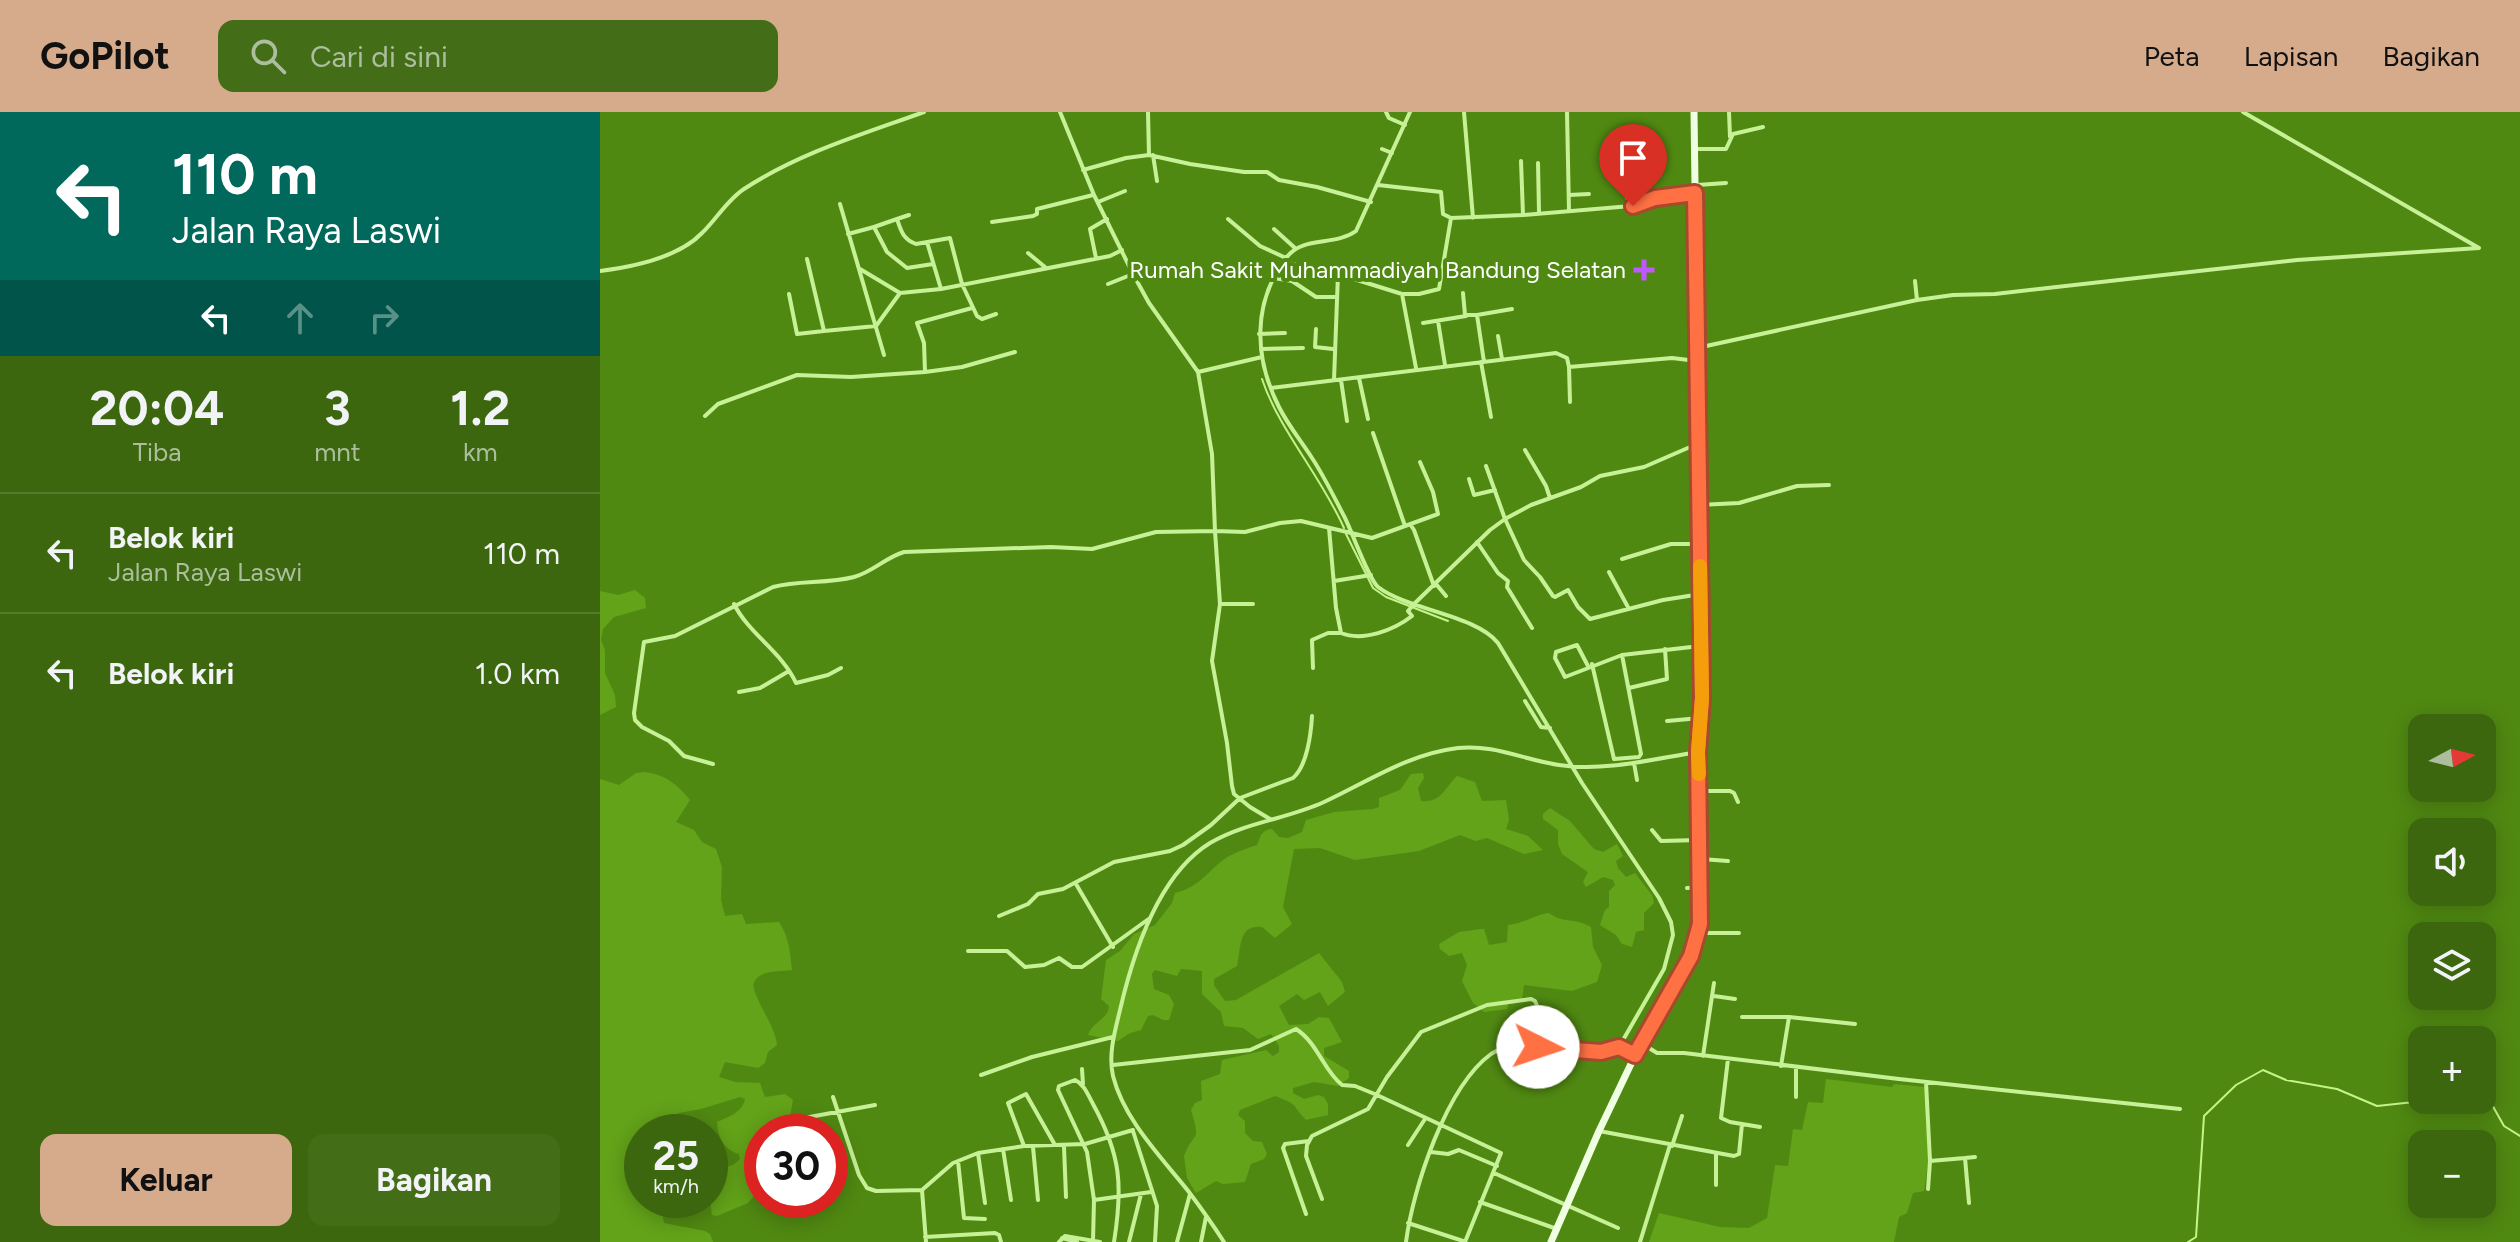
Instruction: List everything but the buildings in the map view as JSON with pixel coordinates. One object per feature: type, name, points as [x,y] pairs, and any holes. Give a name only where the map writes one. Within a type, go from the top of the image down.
[{"type":"main road","points":[[1551,1242],[1635,1055],[1691,956],[1699,933],[1702,887],[1698,752],[1701,594],[1694,112]]},
{"type":"street","points":[[600,271],[652,262],[697,238],[740,192],[772,173],[813,152],[924,112]]},
{"type":"street","points":[[1060,112],[1094,195],[1133,274],[1149,303],[1198,372],[1212,454],[1220,604],[1213,651],[1214,677],[1234,794],[1270,819]]},
{"type":"street","points":[[1148,112],[1151,155],[1157,181]]},
{"type":"street","points":[[1386,112],[1389,118],[1405,125]]},
{"type":"street","points":[[1406,1242],[1408,1223],[1441,1126],[1457,1094],[1489,1056],[1507,1048],[1604,1052],[1619,1047],[1664,969],[1673,928],[1665,908],[1491,634],[1378,587],[1314,461],[1279,408],[1258,357],[1263,303],[1283,258],[1303,244],[1332,241],[1356,231],[1378,185],[1388,151],[1410,112]]},
{"type":"street","points":[[1464,112],[1473,218]]},
{"type":"street","points":[[1567,112],[1569,211]]},
{"type":"street","points":[[1729,112],[1730,139]]},
{"type":"street","points":[[1569,367],[1697,354],[1917,300],[2297,260],[2479,248],[2243,112]]},
{"type":"street","points":[[1694,149],[1726,149],[1736,132],[1763,127]]},
{"type":"street","points":[[1612,134],[1623,146],[1628,206]]},
{"type":"street","points":[[1083,170],[1126,158],[1151,155],[1244,172],[1267,172],[1279,180],[1368,201]]},
{"type":"street","points":[[1521,161],[1523,215]]},
{"type":"street","points":[[1538,163],[1539,214]]},
{"type":"street","points":[[1378,185],[1441,192],[1443,214],[1451,218],[1473,218],[1628,206],[1726,183]]},
{"type":"street","points":[[1098,202],[1125,191]]},
{"type":"street","points":[[1569,195],[1589,194]]},
{"type":"street","points":[[992,222],[1033,216],[1037,214],[1037,209],[1094,195]]},
{"type":"street","points":[[840,204],[884,355]]},
{"type":"street","points":[[848,234],[909,215]]},
{"type":"street","points":[[1228,219],[1260,246],[1283,258],[1402,294],[1435,292],[1440,287],[1451,218]]},
{"type":"street","points":[[897,219],[906,239],[916,244],[951,239],[962,284],[972,308],[982,319],[996,314]]},
{"type":"street","points":[[1096,258],[1090,229],[1107,219]]},
{"type":"street","points":[[874,227],[884,249],[907,268],[933,264]]},
{"type":"street","points":[[1274,229],[1295,248]]},
{"type":"street","points":[[927,242],[941,289]]},
{"type":"street","points":[[860,269],[900,293],[941,289],[1122,250]]},
{"type":"street","points":[[1028,253],[1045,267]]},
{"type":"street","points":[[807,259],[824,331]]},
{"type":"street","points":[[1108,284],[1133,274]]},
{"type":"street","points":[[1334,380],[1338,274]]},
{"type":"street","points":[[1274,278],[1292,281],[1316,297],[1336,297]]},
{"type":"street","points":[[1915,281],[1917,300]]},
{"type":"street","points":[[789,294],[797,334],[876,326],[900,293]]},
{"type":"street","points":[[1463,293],[1466,316]]},
{"type":"street","points":[[1402,294],[1416,368]]},
{"type":"street","points":[[1314,303],[1316,297]]},
{"type":"street","points":[[925,372],[924,343],[917,323],[972,308]]},
{"type":"street","points":[[1423,323],[1512,309]]},
{"type":"street","points":[[1477,315],[1491,417]]},
{"type":"street","points":[[1438,321],[1445,365]]},
{"type":"street","points":[[1316,329],[1315,347],[1333,349]]},
{"type":"street","points":[[1259,334],[1285,333]]},
{"type":"street","points":[[1498,336],[1502,359]]},
{"type":"street","points":[[1261,349],[1303,348]]},
{"type":"street","points":[[705,416],[718,404],[797,375],[851,377],[925,372],[962,367],[1015,352]]},
{"type":"street","points":[[1271,388],[1556,353],[1567,358],[1570,402]]},
{"type":"street","points":[[1198,372],[1258,357]]},
{"type":"street","points":[[1359,378],[1368,419]]},
{"type":"street","points":[[1341,380],[1347,421]]},
{"type":"street","points":[[1373,433],[1407,525],[1414,530],[1435,585],[1446,596]]},
{"type":"street","points":[[1313,668],[1312,640],[1328,633],[1356,637],[1393,629],[1412,616],[1408,611],[1414,604],[1505,519],[1600,476],[1644,467],[1698,444]]},
{"type":"street","points":[[1525,450],[1550,498]]},
{"type":"street","points":[[713,764],[689,759],[669,741],[642,727],[634,716],[644,642],[675,636],[773,587],[854,577],[904,552],[1051,547],[1092,549],[1142,534],[1245,532],[1290,521],[1372,538],[1438,514],[1433,492],[1420,462]]},
{"type":"street","points":[[1486,466],[1524,560],[1553,596],[1568,590],[1590,619],[1701,594]]},
{"type":"street","points":[[1469,479],[1474,495],[1495,490]]},
{"type":"street","points":[[1699,505],[1739,503],[1797,486],[1829,485]]},
{"type":"street","points":[[1329,528],[1341,633]]},
{"type":"street","points":[[1477,542],[1498,573],[1508,581],[1507,587],[1532,628]]},
{"type":"street","points":[[1622,559],[1671,544],[1700,544]]},
{"type":"street","points":[[1609,572],[1629,609]]},
{"type":"street","points":[[1334,581],[1370,575]]},
{"type":"street","points":[[734,604],[797,683],[828,675],[841,668]]},
{"type":"street","points":[[1220,604],[1253,604]]},
{"type":"street","points":[[1622,655],[1641,754],[1639,757],[1616,760],[1590,665],[1577,645],[1556,652],[1555,658],[1565,677],[1590,665],[1622,655],[1701,646]]},
{"type":"street","points":[[1629,688],[1667,679],[1665,649]]},
{"type":"street","points":[[739,692],[760,688],[789,671]]},
{"type":"street","points":[[1525,701],[1541,727],[1550,728]]},
{"type":"street","points":[[999,916],[1028,904],[1038,894],[1076,883],[1114,862],[1170,851],[1183,845],[1240,798],[1297,775],[1311,730],[1312,716]]},
{"type":"street","points":[[1536,718],[1545,719]]},
{"type":"street","points":[[1667,721],[1700,718]]},
{"type":"street","points":[[1155,1242],[1158,1217],[1136,1129],[1118,1089],[1112,1065],[1114,1036],[1130,968],[1152,916],[1174,878],[1193,856],[1218,839],[1324,802],[1409,759],[1432,752],[1482,747],[1573,766],[1634,763],[1698,752]]},
{"type":"street","points":[[1634,763],[1637,780]]},
{"type":"street","points":[[1699,791],[1730,791],[1738,802]]},
{"type":"street","points":[[1652,830],[1661,841],[1700,840]]},
{"type":"street","points":[[1701,859],[1728,861]]},
{"type":"street","points":[[1076,883],[1113,947]]},
{"type":"street","points":[[1687,888],[1702,887]]},
{"type":"street","points":[[968,951],[1007,951],[1028,967],[1060,958],[1078,968],[1087,966],[1152,916]]},
{"type":"street","points":[[1699,933],[1739,933]]},
{"type":"street","points":[[1703,1056],[1714,983]]},
{"type":"street","points":[[1714,996],[1735,999]]},
{"type":"street","points":[[1306,1214],[1283,1148],[1285,1144],[1309,1141],[1319,1132],[1371,1107],[1387,1077],[1421,1032],[1487,1005],[1534,1000],[1538,1008],[1538,1047]]},
{"type":"street","points":[[1742,1017],[1789,1017],[1855,1024]]},
{"type":"street","points":[[1781,1066],[1789,1017]]},
{"type":"street","points":[[1112,1065],[1250,1050],[1294,1029],[1313,1044],[1338,1082],[1377,1095],[1500,1152],[1497,1166],[1464,1242],[1408,1223]]},
{"type":"street","points":[[981,1075],[1032,1057],[1114,1036]]},
{"type":"street","points":[[1641,1043],[1657,1053],[1684,1053],[2180,1109]]},
{"type":"street","points":[[1619,1047],[1635,1055]]},
{"type":"street","points":[[1542,1085],[1555,1048]]},
{"type":"street","points":[[1728,1059],[1721,1118],[1760,1127]]},
{"type":"street","points":[[1796,1067],[1796,1097]]},
{"type":"street","points":[[1082,1069],[1083,1087]]},
{"type":"street","points":[[1060,1240],[1066,1236],[1096,1241],[1094,1200],[1085,1144],[1058,1091],[1059,1086],[1075,1080],[1083,1087],[1110,1139],[1121,1197],[1114,1242]]},
{"type":"street","points":[[1926,1082],[1930,1161],[1928,1189]]},
{"type":"street","points":[[1024,1146],[1008,1103],[1026,1094],[1055,1146]]},
{"type":"street","points":[[833,1097],[855,1167],[867,1188],[879,1192],[922,1190],[958,1160],[978,1153],[1033,1145],[1085,1144],[1136,1129]]},
{"type":"street","points":[[822,1114],[875,1105]]},
{"type":"street","points":[[1640,1242],[1682,1116]]},
{"type":"street","points":[[1408,1145],[1425,1119]]},
{"type":"street","points":[[1599,1131],[1671,1146],[1738,1155],[1742,1124]]},
{"type":"street","points":[[1136,1129],[1190,1194],[1224,1242]]},
{"type":"street","points":[[1309,1141],[1306,1156],[1322,1199]]},
{"type":"street","points":[[1033,1145],[1038,1200]]},
{"type":"street","points":[[1064,1146],[1066,1197]]},
{"type":"street","points":[[1003,1149],[1011,1200]]},
{"type":"street","points":[[1431,1152],[1447,1154],[1459,1150],[1497,1166]]},
{"type":"street","points":[[978,1153],[985,1203]]},
{"type":"street","points":[[1716,1153],[1716,1185]]},
{"type":"street","points":[[1930,1161],[1975,1157]]},
{"type":"street","points":[[1965,1158],[1969,1203]]},
{"type":"street","points":[[958,1160],[964,1218],[985,1219]]},
{"type":"street","points":[[1494,1173],[1618,1228]]},
{"type":"street","points":[[922,1190],[925,1240],[996,1233],[1001,1242]]},
{"type":"street","points":[[1094,1200],[1152,1192]]},
{"type":"street","points":[[1129,1242],[1141,1194]]},
{"type":"street","points":[[1177,1242],[1190,1194]]},
{"type":"street","points":[[1480,1202],[1557,1229]]},
{"type":"street","points":[[1201,1242],[1206,1216]]},
{"type":"street","points":[[1060,1240],[1077,1242]]},
{"type":"green space","points":[[635,590],[645,598],[646,608],[614,617],[603,629],[601,640],[605,650],[605,673],[615,695],[616,707],[600,715],[600,591],[618,595]]},
{"type":"green space","points":[[636,773],[659,775],[690,800],[676,822],[694,830],[702,842],[716,849],[722,867],[721,900],[725,916],[742,914],[746,924],[779,922],[790,951],[792,970],[764,974],[753,985],[777,1045],[768,1052],[765,1063],[758,1068],[725,1062],[719,1077],[735,1082],[760,1083],[765,1097],[785,1094],[793,1100],[790,1114],[744,1114],[744,1205],[728,1211],[728,1166],[740,1159],[739,1154],[728,1148],[728,1117],[738,1111],[745,1099],[740,1097],[677,1114],[624,1114],[624,1218],[663,1218],[664,1223],[705,1231],[713,1242],[600,1242],[600,779],[619,785]]},
{"type":"green space","points":[[1423,773],[1424,778],[1418,788],[1421,801],[1438,797],[1457,776],[1475,782],[1482,801],[1506,800],[1509,820],[1506,829],[1528,836],[1543,850],[1524,854],[1487,838],[1476,841],[1460,835],[1419,851],[1355,860],[1320,848],[1294,849],[1283,907],[1292,924],[1275,938],[1262,927],[1249,929],[1242,939],[1237,966],[1214,979],[1214,985],[1225,1001],[1236,1000],[1319,953],[1342,982],[1345,992],[1328,1006],[1320,992],[1304,1000],[1297,994],[1279,1006],[1289,1025],[1308,1024],[1319,1017],[1329,1018],[1342,1042],[1324,1048],[1324,1056],[1349,1071],[1349,1078],[1338,1086],[1314,1082],[1293,1088],[1293,1093],[1304,1099],[1318,1095],[1324,1097],[1328,1115],[1306,1120],[1291,1103],[1275,1096],[1240,1110],[1238,1115],[1245,1121],[1245,1133],[1253,1141],[1262,1142],[1267,1154],[1264,1159],[1251,1164],[1245,1182],[1223,1184],[1216,1181],[1196,1193],[1187,1178],[1184,1156],[1195,1136],[1191,1110],[1195,1103],[1202,1100],[1201,1081],[1220,1074],[1222,1060],[1266,1050],[1273,1056],[1279,1052],[1279,1046],[1271,1034],[1258,1039],[1243,1028],[1224,1026],[1221,1012],[1202,994],[1202,971],[1181,969],[1177,976],[1155,970],[1152,974],[1154,989],[1169,995],[1174,1004],[1169,1020],[1148,1016],[1141,1030],[1118,1041],[1088,1035],[1108,1011],[1109,1006],[1101,999],[1106,960],[1120,951],[1134,934],[1155,925],[1172,903],[1175,893],[1193,885],[1226,858],[1257,845],[1266,831],[1272,829],[1279,837],[1288,838],[1302,832],[1306,820],[1334,812],[1379,807],[1379,798],[1400,790],[1411,774]]},
{"type":"green space","points":[[1550,808],[1570,821],[1594,849],[1603,852],[1617,844],[1623,856],[1616,861],[1618,868],[1626,877],[1635,873],[1652,895],[1654,903],[1644,913],[1644,930],[1636,932],[1632,947],[1622,944],[1616,935],[1600,925],[1609,907],[1609,891],[1615,885],[1613,880],[1603,877],[1586,887],[1583,882],[1588,872],[1562,854],[1558,830],[1543,819],[1543,814]]},
{"type":"green space","points":[[1549,913],[1591,927],[1593,947],[1602,965],[1597,982],[1572,991],[1524,985],[1522,1000],[1509,1002],[1507,1009],[1484,1012],[1473,1003],[1462,981],[1467,965],[1462,953],[1449,956],[1440,949],[1439,944],[1459,932],[1481,929],[1484,929],[1489,945],[1507,942],[1508,925]]},
{"type":"green space","points":[[1549,1012],[1560,1021],[1568,1038],[1583,1043],[1599,1043],[1603,1048],[1548,1042],[1540,1038],[1540,1013]]},
{"type":"green space","points":[[1826,1079],[1892,1087],[1894,1084],[1925,1087],[1929,1157],[1924,1191],[1913,1193],[1907,1213],[1899,1217],[1894,1242],[1649,1242],[1659,1213],[1720,1227],[1749,1228],[1767,1218],[1775,1165],[1788,1166],[1793,1129],[1802,1130],[1808,1102],[1823,1103]]},
{"type":"waterway","points":[[1262,379],[1269,398],[1344,528]]},
{"type":"waterway","points":[[1346,534],[1373,588],[1386,597],[1448,621]]},
{"type":"waterway","points":[[2188,1242],[2196,1237],[2204,1116],[2236,1085],[2263,1070],[2286,1080],[2337,1089],[2377,1106],[2408,1103]]},
{"type":"waterway","points":[[2496,1112],[2504,1126],[2520,1136]]},
{"type":"slow traffic","points":[[1699,774],[1702,698],[1700,566]]},
{"type":"place","name":"Rumah Sakit Muhammadiyah Bandung Selatan","points":[[1644,270]]},
{"type":"route","points":[[1538,1047],[1601,1052],[1619,1047],[1635,1055],[1691,956],[1700,924],[1698,752],[1702,698],[1695,193],[1674,194],[1633,206]]}]
